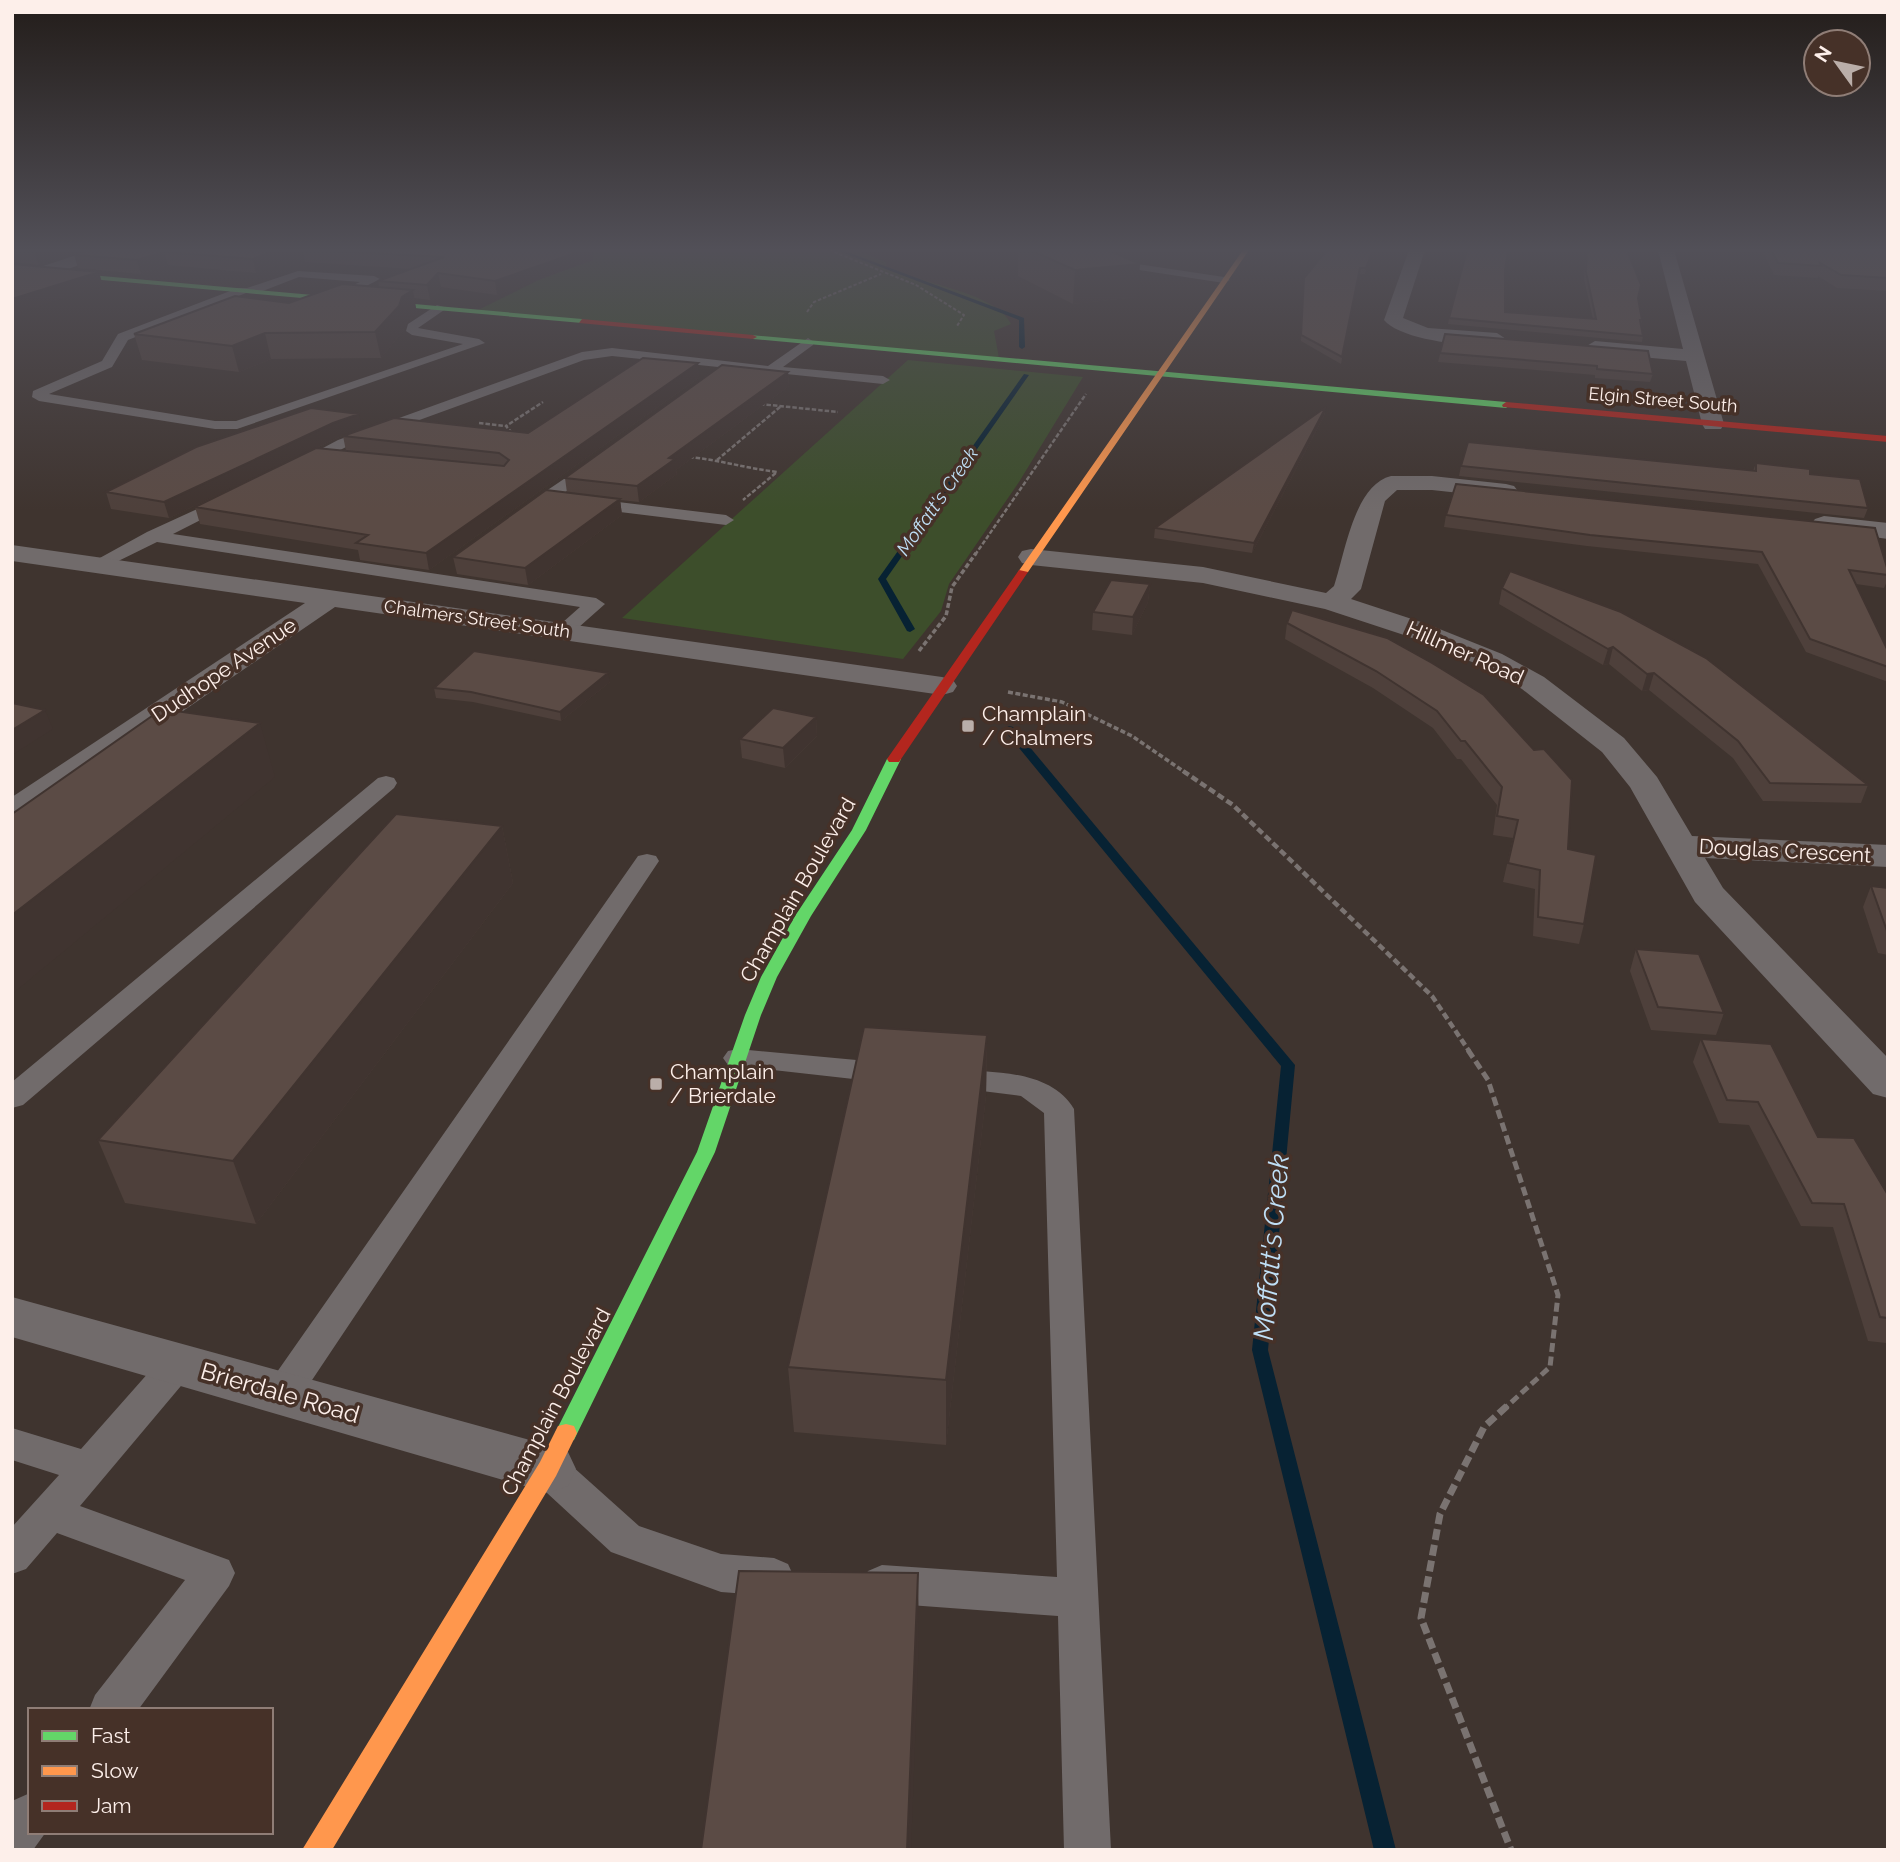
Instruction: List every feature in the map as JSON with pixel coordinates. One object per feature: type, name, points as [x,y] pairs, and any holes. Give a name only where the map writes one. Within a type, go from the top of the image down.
[{"type":"street","name":"Elgin Street South","points":[[751,337],[1888,439]]},
{"type":"street","name":"Champlain Boulevard","points":[[316,1850],[548,1469],[706,1152],[764,990],[786,945],[859,830],[899,750],[1187,337]]},
{"type":"street","points":[[1476,337],[1520,341]]},
{"type":"street","points":[[1689,337],[1713,424]]},
{"type":"street","points":[[1575,345],[1694,356]]},
{"type":"street","points":[[1332,602],[1347,589],[1374,498],[1391,483],[1432,483],[1528,493]]},
{"type":"street","points":[[1805,522],[1888,531]]},
{"type":"street","name":"Chalmers Street South","points":[[12,553],[942,686]]},
{"type":"street","name":"Hillmer Road","points":[[1031,557],[1203,575],[1332,602],[1417,629],[1492,660],[1533,682],[1613,745],[1645,784],[1708,894],[1888,1084]]},
{"type":"street","name":"Dudhope Avenue","points":[[12,813],[331,598]]},
{"type":"street","name":"Douglas Crescent","points":[[1682,846],[1888,856]]},
{"type":"street","name":"Brierdale Road","points":[[12,1317],[548,1469]]},
{"type":"lane","points":[[123,337],[113,348],[113,356],[107,364],[38,394],[39,397],[215,425],[237,425],[479,344],[476,341],[450,337]]},
{"type":"lane","points":[[771,370],[808,342]]},
{"type":"lane","points":[[283,473],[343,443],[582,356],[612,352],[883,380]]},
{"type":"lane","points":[[710,379],[730,365]]},
{"type":"lane","points":[[512,523],[605,455]]},
{"type":"lane","points":[[318,456],[344,459]]},
{"type":"lane","points":[[96,565],[247,490]]},
{"type":"lane","points":[[545,499],[726,520]]},
{"type":"lane","points":[[153,536],[596,604],[563,631]]},
{"type":"lane","points":[[434,579],[456,563]]},
{"type":"lane","points":[[12,1098],[386,783]]},
{"type":"lane","points":[[283,1394],[647,861]]},
{"type":"lane","points":[[738,1058],[1030,1087],[1059,1109],[1088,1850]]},
{"type":"lane","points":[[12,1556],[178,1364]]},
{"type":"lane","points":[[12,1444],[89,1468]]},
{"type":"lane","points":[[548,1469],[625,1539],[721,1573],[804,1579]]},
{"type":"lane","points":[[50,1513],[215,1573],[113,1708]]},
{"type":"lane","points":[[845,1582],[1079,1598]]},
{"type":"lane","points":[[12,1839],[28,1819]]},
{"type":"path","points":[[517,439],[506,426],[545,401],[531,395],[539,377],[526,376]]},
{"type":"path","points":[[918,653],[946,616],[952,587],[1092,386]]},
{"type":"path","points":[[753,403],[838,412]]},
{"type":"path","points":[[717,460],[780,406]]},
{"type":"path","points":[[1008,692],[1062,702],[1132,736],[1233,806],[1432,996],[1488,1080],[1559,1296],[1550,1367],[1484,1427],[1440,1514],[1421,1618],[1511,1850]]},
{"type":"green space","points":[[764,337],[995,337],[999,358]]},
{"type":"green space","points":[[908,360],[1083,377],[1019,482],[949,584],[941,611],[903,659],[622,618]]},
{"type":"building","points":[[158,337],[255,337],[232,346]]},
{"type":"building","points":[[1305,337],[1346,337],[1342,357]]},
{"type":"building","points":[[1444,337],[1480,337],[1648,351],[1653,374],[1597,369],[1597,366],[1440,353]]},
{"type":"building","points":[[643,358],[698,363],[426,553],[356,543],[368,535],[195,507],[316,448],[504,466],[509,460],[499,453],[343,436],[394,418],[528,433]]},
{"type":"building","points":[[722,365],[788,372],[669,458],[675,459],[637,486],[565,478]]},
{"type":"building","points":[[1326,407],[1254,543],[1155,528]]},
{"type":"building","points":[[311,408],[359,414],[333,423],[164,502],[106,492],[196,447]]},
{"type":"building","points":[[1468,442],[1756,471],[1756,463],[1810,469],[1810,474],[1860,479],[1868,508],[1461,466]]},
{"type":"building","points":[[1456,484],[1875,528],[1888,575],[1849,570],[1888,651],[1888,667],[1810,639],[1762,552],[1590,535],[1446,515]]},
{"type":"building","points":[[546,490],[620,499],[525,568],[453,557]]},
{"type":"building","points":[[1510,571],[1621,612],[1706,658],[1868,785],[1770,783],[1738,741],[1654,673],[1647,674],[1613,647],[1608,649],[1502,588]]},
{"type":"building","points":[[1111,580],[1150,584],[1133,617],[1093,612]]},
{"type":"building","points":[[1292,610],[1387,638],[1484,695],[1534,750],[1544,749],[1572,780],[1568,849],[1596,855],[1584,924],[1538,917],[1540,870],[1508,863],[1518,820],[1497,816],[1502,787],[1465,741],[1461,741],[1437,711],[1376,671],[1287,623]]},
{"type":"building","points":[[474,651],[608,673],[560,712],[471,692],[434,688]]},
{"type":"building","points":[[12,703],[45,710],[12,730]]},
{"type":"building","points":[[773,708],[816,717],[783,748],[740,739]]},
{"type":"building","points":[[162,709],[260,723],[12,915],[12,814]]},
{"type":"building","points":[[396,814],[502,826],[233,1161],[98,1140]]},
{"type":"building","points":[[1871,886],[1888,888],[1888,931],[1887,931]]},
{"type":"building","points":[[1636,949],[1699,954],[1724,1013],[1658,1007]]},
{"type":"building","points":[[864,1027],[987,1035],[946,1380],[788,1367]]},
{"type":"building","points":[[1701,1039],[1771,1044],[1818,1137],[1854,1138],[1888,1195],[1888,1318],[1880,1317],[1844,1204],[1812,1203],[1758,1102],[1727,1100]]},
{"type":"building","points":[[739,1571],[918,1573],[907,1850],[701,1850]]},
{"type":"waterway","name":"Moffatt's Creek","points":[[1022,337],[1022,347]]},
{"type":"waterway","name":"Moffatt's Creek","points":[[910,629],[882,579],[1026,375]]},
{"type":"waterway","name":"Moffatt's Creek","points":[[1009,729],[1288,1065],[1260,1350],[1385,1850]]},
{"type":"traffic: fast","points":[[753,337],[1506,405]]},
{"type":"traffic: fast","points":[[566,1433],[706,1152],[753,1015],[769,977],[803,916],[859,830],[894,759]]},
{"type":"traffic: slow","points":[[1023,572],[1186,337]]},
{"type":"traffic: slow","points":[[316,1850],[548,1469],[566,1433]]},
{"type":"traffic: jam","points":[[1506,405],[1888,439]]},
{"type":"traffic: jam","points":[[894,759],[1023,572]]},
{"type":"place","name":"Champlain / Chalmers","points":[[968,726]]},
{"type":"place","name":"Champlain / Brierdale","points":[[656,1084]]}]
